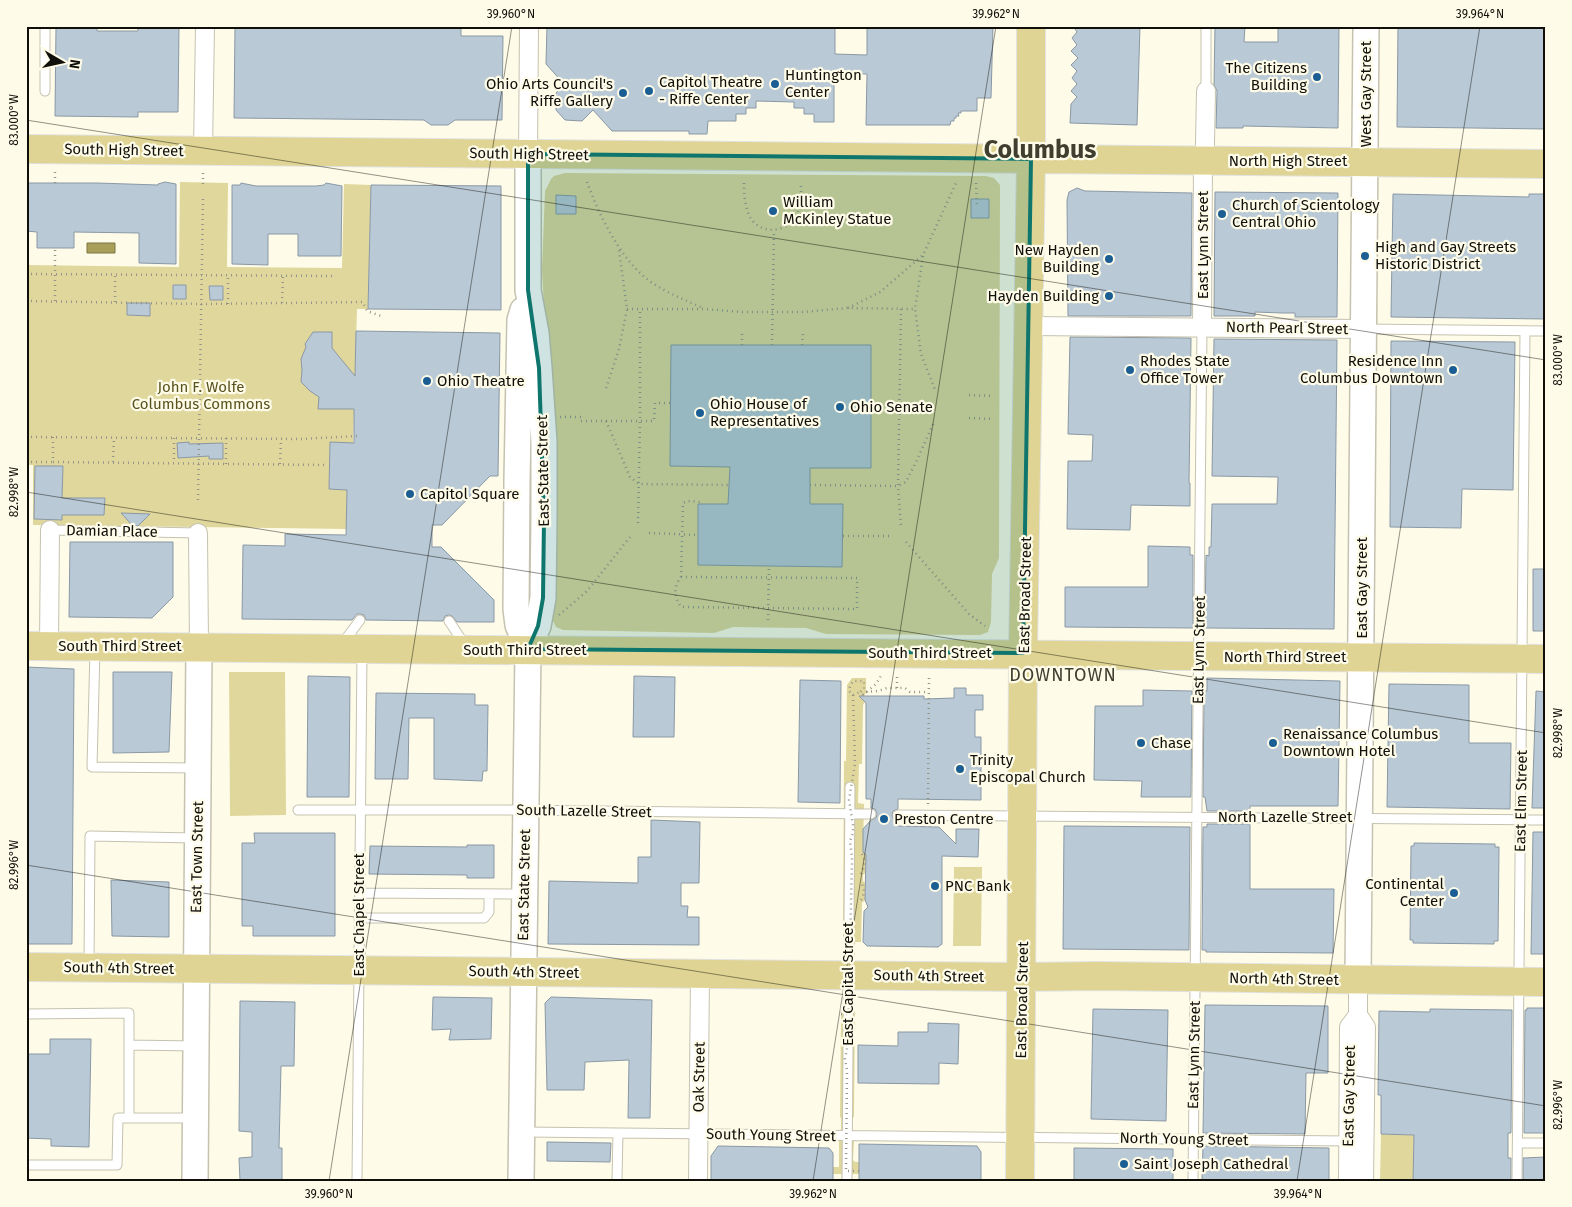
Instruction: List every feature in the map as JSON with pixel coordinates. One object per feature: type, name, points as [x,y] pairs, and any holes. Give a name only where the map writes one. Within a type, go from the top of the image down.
[{"type":"main road","name":"East Broad Street","points":[[1020,1181],[1024,653],[1031,159],[1030,26]]},
{"type":"main road","name":"South High Street","points":[[26,149],[1031,159]]},
{"type":"main road","name":"North High Street","points":[[1031,159],[1546,164]]},
{"type":"main road","name":"South Third Street","points":[[38,646],[1024,653]]},
{"type":"main road","name":"North Third Street","points":[[1024,653],[1534,659]]},
{"type":"main road","name":"South 4th Street","points":[[26,967],[1022,977]]},
{"type":"main road","name":"North 4th Street","points":[[1022,977],[1195,977],[1532,982]]},
{"type":"street","points":[[203,151],[205,26]]},
{"type":"street","points":[[528,154],[529,26]]},
{"type":"street","name":"West Gay Street","points":[[1366,26],[1366,162]]},
{"type":"street","name":"East Lynn Street","points":[[1202,327],[1203,160],[1206,91]]},
{"type":"street","name":"East State Street","points":[[521,1181],[528,649],[538,626],[543,598],[544,499],[544,442],[537,342],[528,290],[528,154]]},
{"type":"street","name":"East Gay Street","points":[[1364,1181],[1366,1027],[1358,1015],[1358,980],[1366,162]]},
{"type":"street","name":"North Pearl Street","points":[[1029,326],[1364,329]]},
{"type":"street","name":"Damian Place","points":[[38,646],[50,530]]},
{"type":"street","name":"East Town Street","points":[[195,1181],[199,646],[198,532]]},
{"type":"street","name":"Oak Street","points":[[698,1181],[700,974]]},
{"type":"street","name":"East Gay Street","points":[[1348,1181],[1349,1027],[1358,1015]]},
{"type":"lane","points":[[45,26],[45,91]]},
{"type":"lane","points":[[1206,26],[1206,91]]},
{"type":"lane","name":"East Lynn Street","points":[[1193,1181],[1202,327]]},
{"type":"lane","name":"North Pearl Street","points":[[1364,329],[1546,331]]},
{"type":"lane","name":"East Elm Street","points":[[1517,1181],[1518,1143],[1532,982],[1521,819],[1534,659],[1526,331]]},
{"type":"lane","name":"Damian Place","points":[[50,530],[198,532]]},
{"type":"lane","points":[[351,648],[360,620]]},
{"type":"lane","points":[[449,621],[468,649]]},
{"type":"lane","points":[[95,646],[92,768],[198,768]]},
{"type":"lane","name":"East Chapel Street","points":[[351,648],[360,810],[357,1181]]},
{"type":"lane","name":"East Capital Street","points":[[847,1181],[847,975],[850,787]]},
{"type":"lane","name":"South Lazelle Street","points":[[298,810],[871,814]]},
{"type":"lane","points":[[898,815],[1024,815]]},
{"type":"lane","name":"North Lazelle Street","points":[[1024,815],[1546,820]]},
{"type":"lane","points":[[89,968],[90,836],[198,838]]},
{"type":"lane","points":[[360,893],[524,894]]},
{"type":"lane","points":[[359,918],[484,918],[489,912],[489,894]]},
{"type":"lane","points":[[26,1014],[129,1013],[128,1118]]},
{"type":"lane","points":[[129,1045],[196,1046]]},
{"type":"lane","points":[[26,1165],[117,1165],[118,1118],[195,1118]]},
{"type":"lane","name":"South Young Street","points":[[521,1132],[1021,1137]]},
{"type":"lane","points":[[618,1133],[618,1181]]},
{"type":"lane","name":"North Young Street","points":[[1021,1137],[1348,1141]]},
{"type":"lane","points":[[1518,1143],[1546,1143]]},
{"type":"path","points":[[587,182],[619,249],[640,272],[651,282],[704,309]]},
{"type":"path","points":[[976,182],[977,206]]},
{"type":"path","points":[[744,183],[746,204],[753,221],[758,226],[774,230],[788,225],[794,219],[800,199],[801,183]]},
{"type":"path","points":[[936,392],[921,354],[914,309],[923,255],[956,183]]},
{"type":"path","points":[[800,199],[829,200],[829,194]]},
{"type":"path","points":[[198,500],[202,198]]},
{"type":"path","points":[[772,345],[774,230]]},
{"type":"path","points":[[54,301],[55,248]]},
{"type":"path","points":[[606,388],[619,349],[627,309],[619,249]]},
{"type":"path","points":[[847,308],[880,292],[923,255]]},
{"type":"path","points":[[26,274],[336,276]]},
{"type":"path","points":[[115,274],[115,302]]},
{"type":"path","points":[[228,275],[228,304]]},
{"type":"path","points":[[282,276],[282,303]]},
{"type":"path","points":[[26,301],[200,304],[363,302],[367,312],[381,316]]},
{"type":"path","points":[[627,309],[704,309],[742,312],[847,308],[914,309]]},
{"type":"path","points":[[900,309],[898,486],[901,527]]},
{"type":"path","points":[[638,523],[640,310]]},
{"type":"path","points":[[742,333],[742,345]]},
{"type":"path","points":[[802,333],[802,345]]},
{"type":"path","points":[[969,395],[994,396]]},
{"type":"path","points":[[581,421],[654,421],[655,402],[670,403]]},
{"type":"path","points":[[871,406],[899,407]]},
{"type":"path","points":[[556,416],[581,416]]},
{"type":"path","points":[[969,418],[994,418]]},
{"type":"path","points":[[606,421],[630,478],[639,484],[729,484]]},
{"type":"path","points":[[810,485],[898,486],[906,482],[918,460],[934,422]]},
{"type":"path","points":[[26,437],[281,439],[358,436]]},
{"type":"path","points":[[53,437],[53,462]]},
{"type":"path","points":[[114,437],[114,462]]},
{"type":"path","points":[[174,438],[174,463]]},
{"type":"path","points":[[226,438],[226,464]]},
{"type":"path","points":[[280,464],[281,439]]},
{"type":"path","points":[[26,462],[326,464]]},
{"type":"path","points":[[681,577],[857,578],[857,609],[681,607],[676,600],[675,592],[681,577],[682,504],[700,502]]},
{"type":"path","points":[[649,533],[698,535]]},
{"type":"path","points":[[842,536],[891,536]]},
{"type":"path","points":[[558,616],[587,591],[630,537]]},
{"type":"path","points":[[906,542],[970,614],[985,626]]},
{"type":"path","points":[[768,620],[769,566]]},
{"type":"path","points":[[866,692],[876,684],[882,674]]},
{"type":"path","points":[[897,674],[897,688]]},
{"type":"path","points":[[928,805],[929,675]]},
{"type":"path","points":[[853,695],[864,689],[864,681],[854,681],[850,686],[850,691],[853,695],[854,764],[849,804],[853,833],[850,841],[852,858],[848,1044],[846,1059],[846,1171],[859,1171]]},
{"type":"path","points":[[860,692],[863,695],[866,692],[897,688],[905,688],[910,692],[928,692]]},
{"type":"path","points":[[842,1014],[848,1014]]},
{"type":"highlighted area","points":[[528,154],[1031,159],[1023,653],[528,649],[538,626],[543,598],[544,518],[539,368],[528,290]]},
{"type":"green space","name":"Capitol Square","points":[[565,173],[986,176],[994,178],[1000,185],[999,558],[992,574],[991,622],[988,632],[980,635],[826,634],[806,628],[733,627],[714,633],[563,630],[556,627],[552,619],[550,415],[542,270],[545,191],[554,176]]},
{"type":"green space","name":"John F. Wolfe Columbus Commons","points":[[180,182],[228,183],[227,267],[342,268],[344,184],[371,185],[368,309],[357,309],[353,443],[330,443],[329,489],[347,490],[347,529],[33,525],[33,465],[26,465],[26,265],[179,267]]},
{"type":"green space","points":[[229,672],[285,672],[286,815],[230,816]]},
{"type":"green space","points":[[852,678],[866,678],[866,693],[862,698],[865,702],[863,705],[862,764],[859,764],[858,803],[864,804],[863,851],[866,855],[866,872],[863,875],[863,881],[865,883],[865,900],[862,903],[861,942],[855,942],[853,1002],[853,1009],[855,1009],[852,1140],[854,1140],[853,1160],[859,1162],[859,1174],[833,1174],[833,1167],[839,1167],[839,1139],[841,1139],[841,1016],[842,1008],[844,1008],[845,941],[843,941],[844,761],[846,761],[847,685]]},
{"type":"green space","points":[[954,867],[982,867],[981,946],[953,946]]},
{"type":"green space","points":[[1381,1134],[1414,1135],[1413,1181],[1380,1181]]},
{"type":"shaded area","points":[[87,243],[115,243],[115,253],[87,253]]},
{"type":"building","points":[[56,26],[97,26],[97,31],[138,31],[138,26],[179,26],[178,112],[138,112],[138,117],[55,116]]},
{"type":"building","points":[[235,26],[461,26],[461,36],[503,36],[502,120],[455,120],[448,125],[431,125],[424,120],[234,118]]},
{"type":"building","points":[[547,26],[835,26],[835,54],[867,55],[867,26],[993,26],[991,98],[977,98],[977,111],[961,111],[961,113],[958,113],[959,116],[954,118],[954,121],[951,121],[950,125],[866,125],[867,74],[834,74],[834,122],[814,122],[814,114],[804,114],[804,108],[794,108],[794,102],[756,101],[756,108],[746,108],[746,114],[736,114],[736,121],[708,121],[707,134],[689,134],[689,131],[612,131],[593,110],[582,121],[565,120],[556,110],[556,93],[564,84],[546,64]]},
{"type":"building","points":[[1073,26],[1140,26],[1137,125],[1070,123],[1071,104],[1077,97],[1071,91],[1077,84],[1072,78],[1077,71],[1071,65],[1078,58],[1071,51],[1077,45],[1072,38],[1077,32]]},
{"type":"building","points":[[1215,26],[1245,26],[1244,42],[1278,42],[1278,26],[1339,26],[1338,128],[1243,126],[1243,128],[1216,128],[1217,91],[1214,85]]},
{"type":"building","points":[[1398,26],[1546,26],[1546,129],[1397,127]]},
{"type":"building","points":[[165,182],[176,184],[176,264],[139,263],[139,233],[74,232],[74,248],[37,248],[37,232],[26,231],[26,184],[28,183],[158,185]]},
{"type":"building","points":[[241,183],[256,186],[316,186],[326,183],[342,186],[341,256],[298,256],[298,234],[268,234],[268,265],[232,264],[232,185],[240,185]]},
{"type":"building","points":[[371,185],[501,186],[501,310],[368,309]]},
{"type":"building","points":[[1077,188],[1085,191],[1192,193],[1191,316],[1068,316],[1067,200],[1069,192]]},
{"type":"building","points":[[1215,192],[1338,193],[1337,317],[1295,317],[1295,313],[1255,312],[1255,316],[1214,316]]},
{"type":"building","points":[[1393,194],[1529,197],[1529,194],[1546,194],[1546,319],[1391,317]]},
{"type":"building","points":[[556,195],[576,196],[576,214],[556,214]]},
{"type":"building","points":[[971,199],[989,199],[989,218],[971,218]]},
{"type":"building","points":[[173,285],[186,285],[186,299],[173,299]]},
{"type":"building","points":[[209,286],[223,286],[223,300],[210,300]]},
{"type":"building","points":[[127,303],[150,303],[150,316],[127,315]]},
{"type":"building","points":[[356,331],[500,333],[498,476],[490,476],[442,525],[432,525],[432,547],[441,547],[494,600],[494,622],[457,622],[449,615],[445,616],[443,621],[366,620],[364,615],[360,614],[357,614],[352,620],[242,619],[243,545],[285,546],[285,534],[346,535],[347,490],[329,489],[330,442],[354,443],[354,409],[318,409],[319,397],[301,382],[301,359],[306,347],[305,344],[313,332],[332,332],[332,348],[355,376]]},
{"type":"building","name":"Rhodes State Office Tower","points":[[1070,337],[1191,338],[1190,506],[1131,505],[1130,530],[1067,529],[1068,461],[1092,461],[1093,435],[1068,434]]},
{"type":"building","points":[[1214,339],[1337,340],[1334,629],[1205,628],[1206,555],[1209,556],[1209,547],[1211,547],[1212,504],[1277,504],[1278,477],[1212,476]]},
{"type":"building","points":[[1391,341],[1515,342],[1513,490],[1462,489],[1461,528],[1390,527]]},
{"type":"building","points":[[671,345],[871,345],[871,468],[810,468],[810,504],[843,504],[842,567],[698,565],[698,504],[728,504],[730,467],[670,466]]},
{"type":"building","points":[[189,442],[189,444],[223,443],[223,459],[209,459],[209,456],[178,458],[177,443]]},
{"type":"building","points":[[35,466],[63,466],[62,498],[105,498],[104,515],[62,515],[62,520],[34,519]]},
{"type":"building","points":[[121,513],[150,514],[138,526],[132,525]]},
{"type":"building","points":[[70,542],[173,542],[173,597],[152,618],[69,617]]},
{"type":"building","points":[[1148,546],[1190,547],[1190,555],[1193,555],[1193,628],[1065,627],[1065,587],[1148,587]]},
{"type":"building","points":[[1533,569],[1546,569],[1546,631],[1533,631]]},
{"type":"building","points":[[26,667],[74,669],[72,944],[26,944]]},
{"type":"building","points":[[113,672],[172,672],[169,752],[113,753]]},
{"type":"building","points":[[308,676],[350,677],[349,797],[307,797]]},
{"type":"building","points":[[634,676],[675,677],[674,737],[633,737]]},
{"type":"building","name":"Renaissance Columbus Downtown Hotel","points":[[1207,678],[1340,681],[1338,806],[1250,806],[1250,811],[1207,811],[1205,797],[1203,797],[1204,691],[1207,691]]},
{"type":"building","points":[[800,680],[841,681],[840,803],[798,802]]},
{"type":"building","points":[[1389,684],[1469,685],[1469,743],[1511,743],[1510,809],[1387,807]]},
{"type":"building","name":"Preston Centre","points":[[954,688],[966,688],[966,695],[983,695],[983,710],[975,710],[975,737],[981,737],[981,800],[898,799],[898,809],[893,811],[892,815],[894,820],[898,821],[898,826],[939,827],[956,844],[956,829],[979,829],[978,857],[942,856],[942,944],[938,947],[867,946],[863,942],[864,911],[868,907],[865,900],[866,855],[863,852],[863,829],[871,820],[876,818],[877,814],[875,809],[871,808],[871,799],[866,799],[866,703],[859,696],[924,696],[924,699],[954,698]]},
{"type":"building","name":"Chase","points":[[1143,690],[1192,691],[1191,797],[1141,797],[1142,781],[1094,780],[1095,706],[1143,706]]},
{"type":"building","points":[[1536,691],[1546,692],[1546,808],[1532,808]]},
{"type":"building","points":[[376,693],[475,694],[475,705],[488,705],[487,771],[483,771],[482,781],[434,779],[434,718],[409,718],[408,779],[375,779]]},
{"type":"building","points":[[651,820],[700,822],[699,883],[681,883],[681,906],[688,906],[687,917],[699,917],[699,945],[548,944],[549,881],[638,883],[638,857],[651,857]]},
{"type":"building","points":[[1207,824],[1250,824],[1250,889],[1334,889],[1333,953],[1206,952],[1206,950],[1202,950],[1203,827],[1207,827]]},
{"type":"building","points":[[1064,826],[1190,827],[1189,950],[1063,949]]},
{"type":"building","points":[[1533,832],[1546,832],[1546,954],[1531,954]]},
{"type":"building","points":[[254,833],[335,833],[335,936],[253,936],[253,926],[242,926],[242,843],[255,843]]},
{"type":"building","name":"Continental Center","points":[[1414,843],[1495,844],[1495,847],[1499,847],[1498,941],[1494,941],[1494,944],[1413,943],[1413,940],[1410,940],[1411,846],[1414,846]]},
{"type":"building","points":[[467,845],[494,845],[494,878],[467,878],[467,875],[369,874],[370,846],[467,847]]},
{"type":"building","points":[[111,880],[169,882],[169,937],[112,936]]},
{"type":"building","points":[[433,997],[492,998],[491,1039],[449,1040],[451,1029],[432,1030]]},
{"type":"building","points":[[551,997],[652,1000],[650,1118],[628,1118],[629,1060],[585,1062],[584,1090],[547,1090],[545,1003]]},
{"type":"building","points":[[240,1001],[295,1002],[294,1066],[281,1066],[279,1148],[282,1148],[282,1181],[240,1181],[239,1158],[252,1157],[252,1132],[239,1131]]},
{"type":"building","points":[[1205,1005],[1328,1006],[1328,1073],[1306,1073],[1305,1134],[1203,1133]]},
{"type":"building","points":[[1527,1008],[1546,1008],[1546,1133],[1524,1133],[1525,1010]]},
{"type":"building","points":[[1093,1009],[1168,1010],[1166,1121],[1091,1119]]},
{"type":"building","points":[[1430,1009],[1512,1010],[1511,1133],[1508,1133],[1508,1158],[1511,1158],[1511,1181],[1413,1181],[1414,1135],[1381,1134],[1381,1095],[1378,1095],[1379,1011],[1430,1012]]},
{"type":"building","points":[[928,1023],[959,1024],[958,1064],[939,1063],[939,1084],[858,1083],[858,1045],[898,1046],[898,1032],[928,1032]]},
{"type":"building","points":[[50,1039],[91,1039],[89,1147],[51,1146],[51,1139],[26,1138],[26,1054],[50,1054]]},
{"type":"building","points":[[547,1142],[611,1143],[610,1162],[547,1161]]},
{"type":"building","points":[[859,1144],[977,1146],[981,1152],[981,1181],[859,1181]]},
{"type":"building","points":[[718,1146],[829,1148],[833,1153],[833,1181],[711,1181],[711,1156]]},
{"type":"building","points":[[1203,1146],[1329,1148],[1329,1181],[1202,1181]]},
{"type":"building","name":"Saint Joseph Cathedral","points":[[1074,1148],[1173,1149],[1173,1181],[1074,1180]]},
{"type":"building","points":[[1546,1157],[1546,1181],[1523,1181],[1523,1158]]},
{"type":"place","name":"The Citizens Building","points":[[1317,77]]},
{"type":"place","name":"Huntington Center","points":[[775,84]]},
{"type":"place","name":"Capitol Theatre - Riffe Center","points":[[649,91]]},
{"type":"place","name":"Ohio Arts Council's Riffe Gallery","points":[[623,93]]},
{"type":"place","name":"William McKinley Statue","points":[[773,211]]},
{"type":"place","name":"Church of Scientology Central Ohio","points":[[1222,214]]},
{"type":"place","name":"High and Gay Streets Historic District","points":[[1365,256]]},
{"type":"place","name":"New Hayden Building","points":[[1109,259]]},
{"type":"place","name":"Hayden Building","points":[[1109,296]]},
{"type":"place","name":"Rhodes State Office Tower","points":[[1130,370]]},
{"type":"place","name":"Residence Inn Columbus Downtown","points":[[1453,370]]},
{"type":"place","name":"Ohio Theatre","points":[[427,381]]},
{"type":"place","name":"Ohio Senate","points":[[840,407]]},
{"type":"place","name":"Ohio House of Representatives","points":[[700,413]]},
{"type":"place","name":"Capitol Square","points":[[410,494]]},
{"type":"place","name":"Chase","points":[[1141,743]]},
{"type":"place","name":"Renaissance Columbus Downtown Hotel","points":[[1273,743]]},
{"type":"place","name":"Trinity Episcopal Church","points":[[960,769]]},
{"type":"place","name":"Preston Centre","points":[[884,819]]},
{"type":"place","name":"PNC Bank","points":[[935,886]]},
{"type":"place","name":"Continental Center","points":[[1454,893]]},
{"type":"place","name":"Saint Joseph Cathedral","points":[[1124,1164]]},
{"type":"district","name":"Columbus","points":[[1040,149]]},
{"type":"district","name":"DOWNTOWN","points":[[1063,675]]}]
